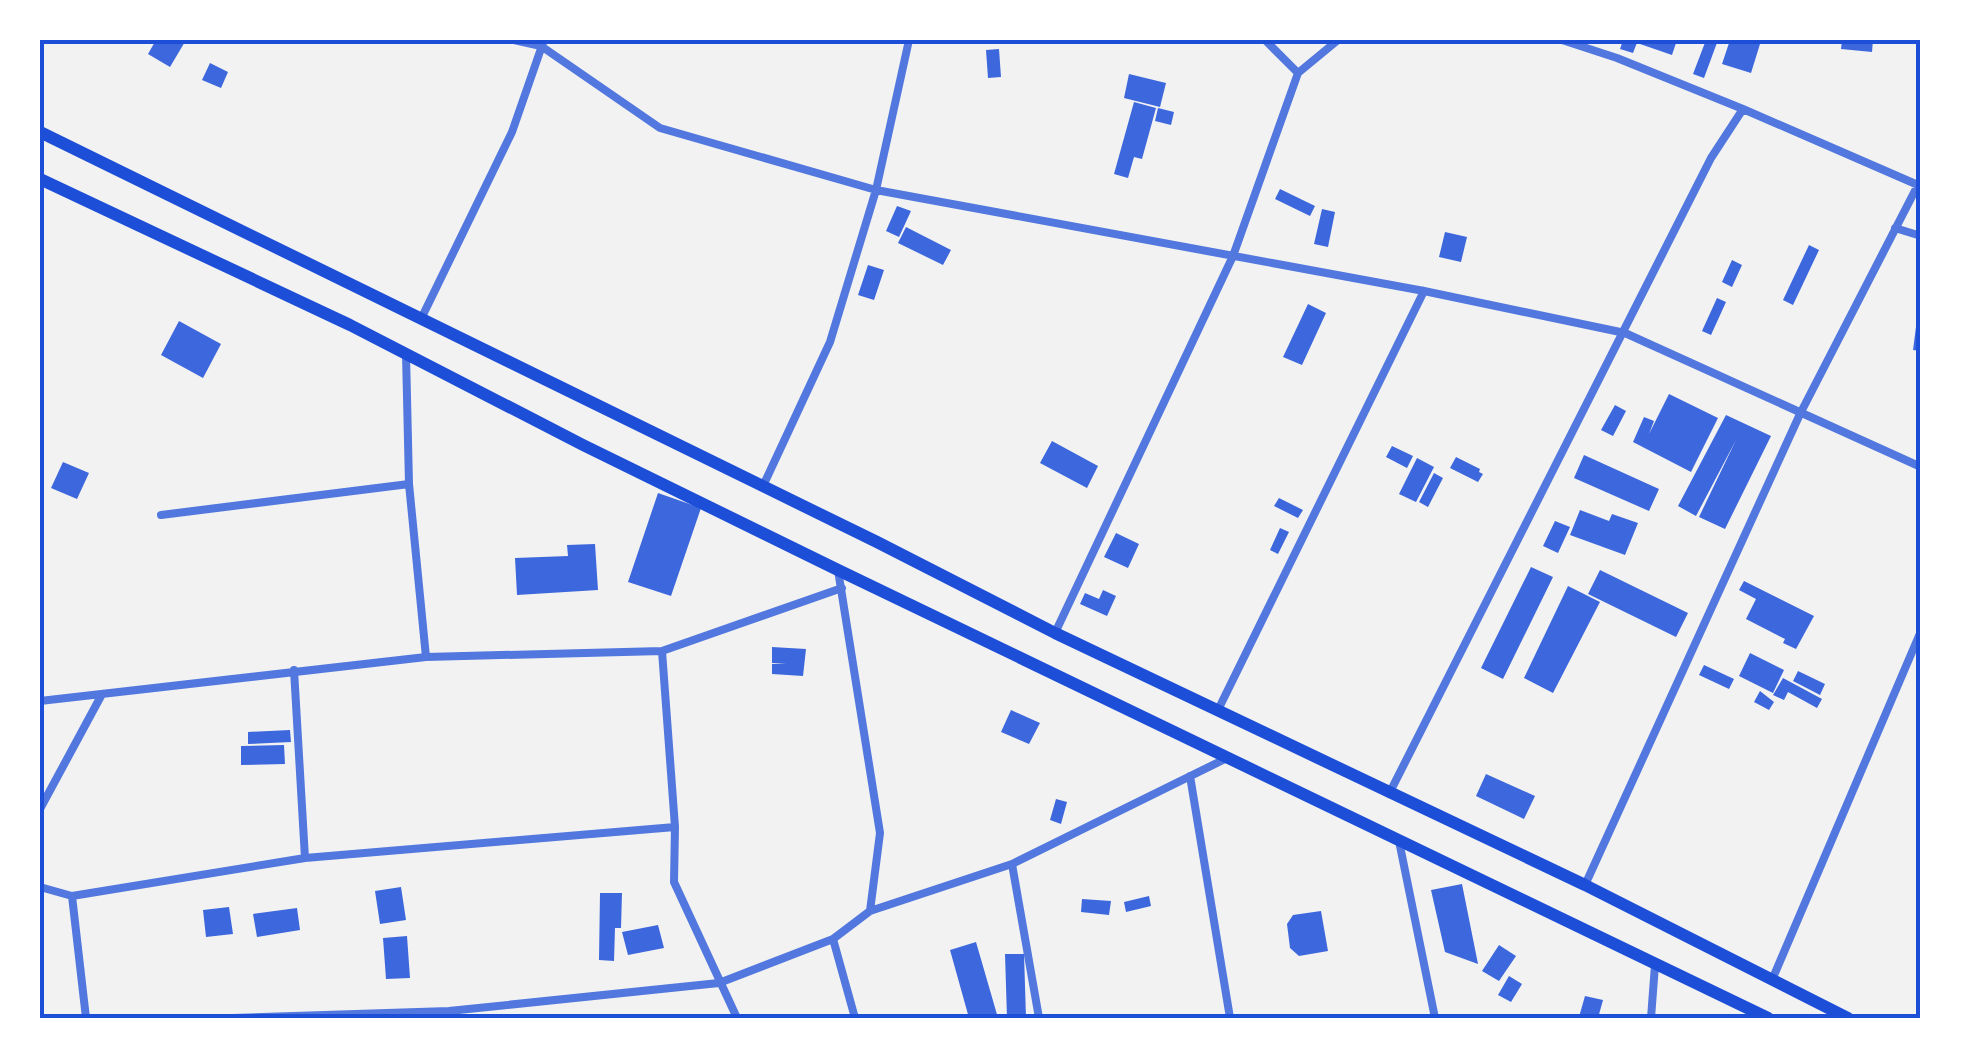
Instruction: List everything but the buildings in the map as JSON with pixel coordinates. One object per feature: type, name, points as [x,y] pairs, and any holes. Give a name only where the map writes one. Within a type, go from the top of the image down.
[{"type":"highway","points":[[40,132],[1055,632],[1585,885],[1848,1018]]},
{"type":"highway","points":[[40,179],[406,354],[838,570],[1768,1018]]},
{"type":"street","points":[[514,40],[543,43],[660,128],[876,190],[1424,291],[1625,334],[1921,468]]},
{"type":"street","points":[[763,486],[830,342],[876,190],[909,40]]},
{"type":"street","points":[[1265,40],[1298,73]]},
{"type":"street","points":[[1055,632],[1232,256],[1298,73],[1338,40]]},
{"type":"street","points":[[1560,40],[1617,58],[1919,182],[1800,414],[1585,885]]},
{"type":"street","points":[[421,319],[512,132],[543,43]]},
{"type":"street","points":[[1389,794],[1711,158],[1742,109]]},
{"type":"street","points":[[1895,228],[1921,236]]},
{"type":"street","points":[[1218,710],[1424,291]]},
{"type":"street","points":[[406,354],[409,484],[426,656]]},
{"type":"street","points":[[162,514],[409,484]]},
{"type":"street","points":[[838,570],[880,833],[870,911]]},
{"type":"street","points":[[40,701],[426,656],[662,651],[842,588]]},
{"type":"street","points":[[1772,980],[1921,631]]},
{"type":"street","points":[[662,651],[675,826],[674,882],[738,1018]]},
{"type":"street","points":[[294,670],[306,858]]},
{"type":"street","points":[[40,808],[100,696]]},
{"type":"street","points":[[233,1018],[451,1015],[720,983],[833,940],[870,911],[1012,864],[1227,758]]},
{"type":"street","points":[[1190,776],[1230,1018]]},
{"type":"street","points":[[40,887],[72,896],[306,858],[675,826]]},
{"type":"street","points":[[1398,838],[1435,1018]]},
{"type":"street","points":[[1012,864],[1039,1018]]},
{"type":"street","points":[[72,896],[86,1018]]},
{"type":"street","points":[[833,940],[855,1018]]},
{"type":"street","points":[[1651,1018],[1655,965]]}]
